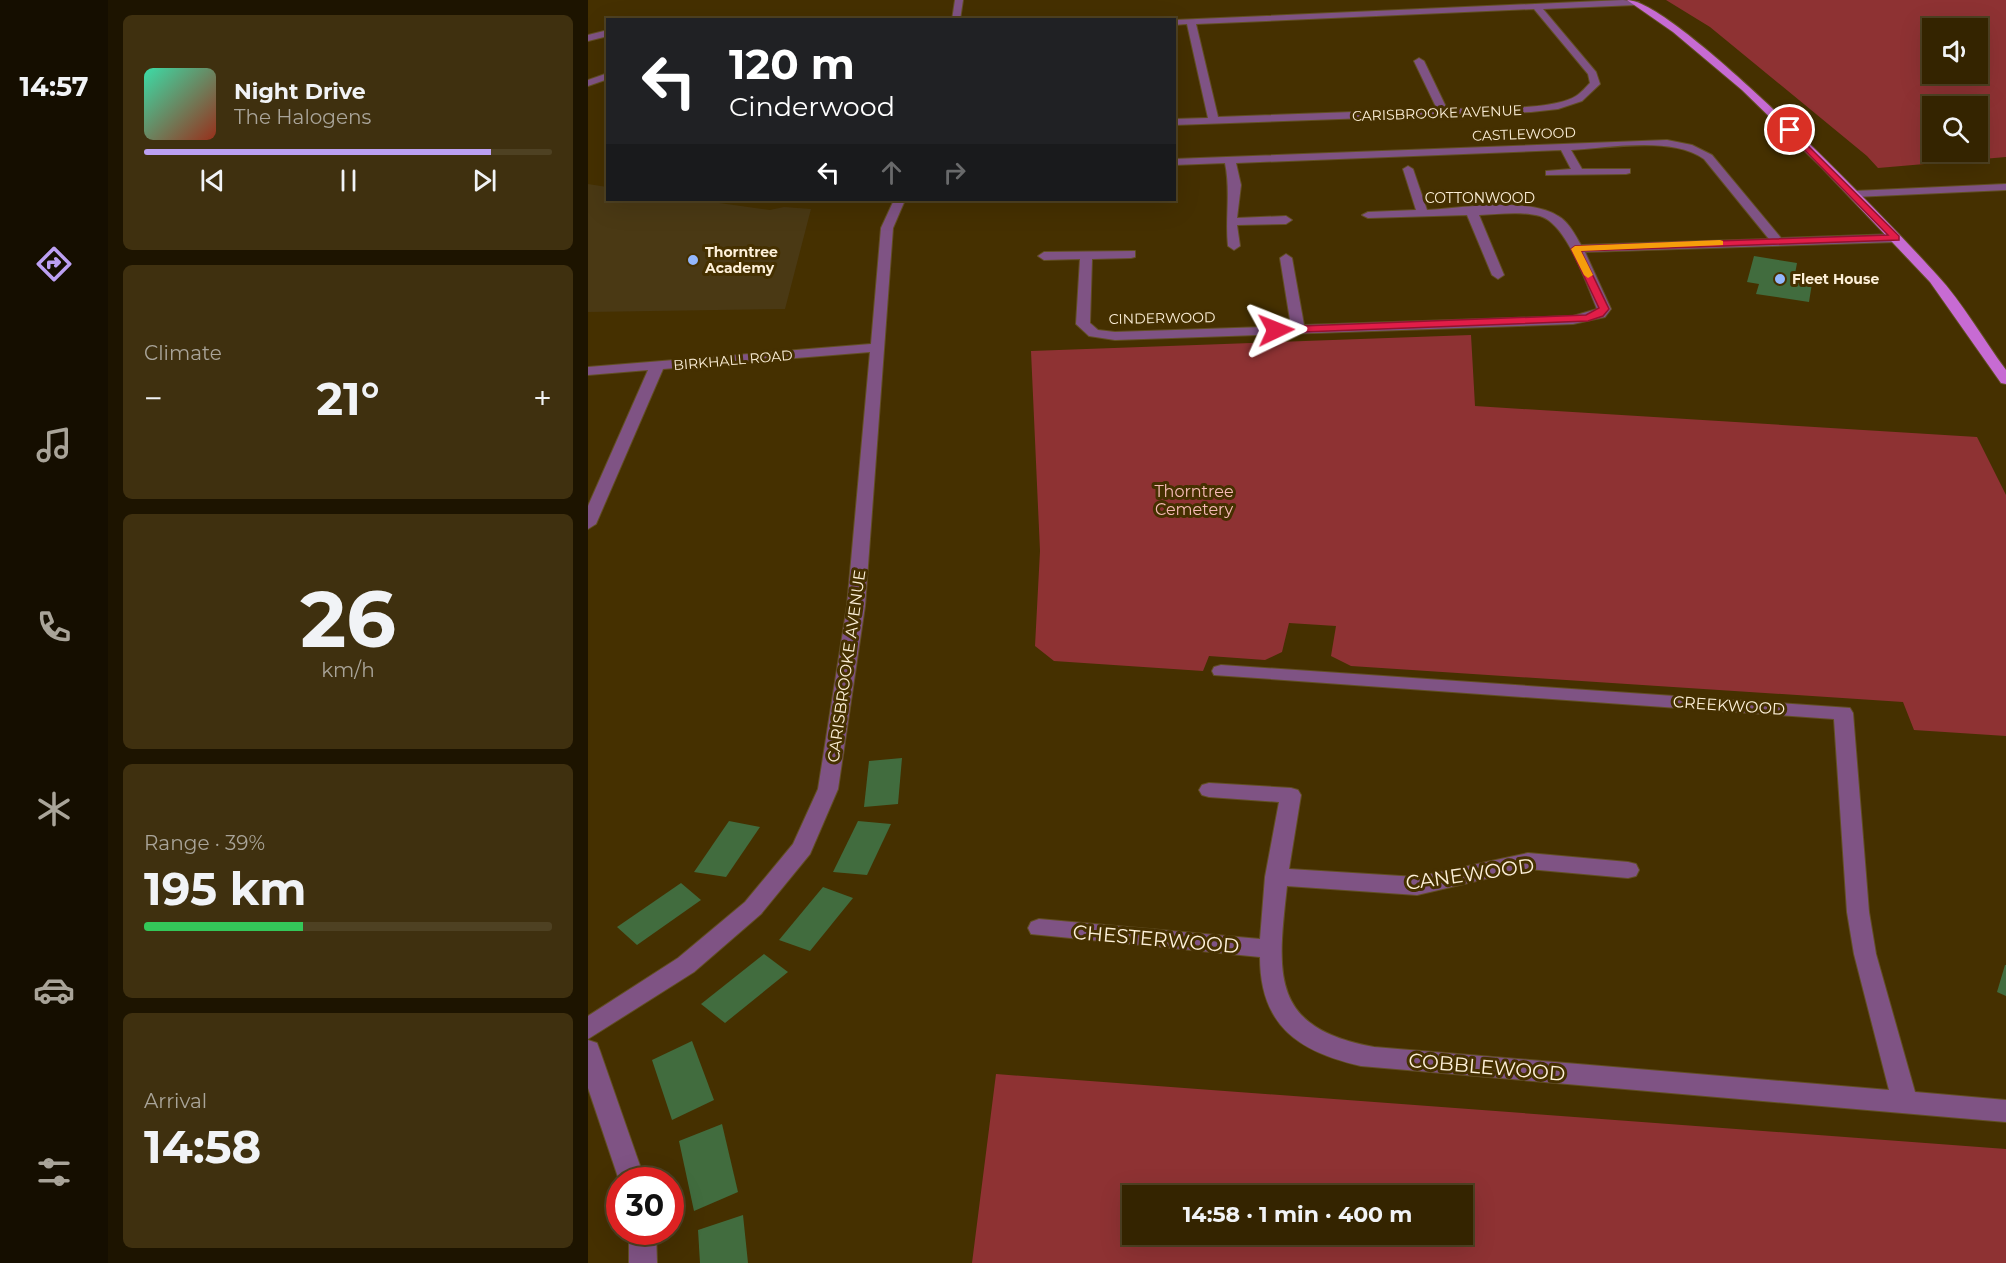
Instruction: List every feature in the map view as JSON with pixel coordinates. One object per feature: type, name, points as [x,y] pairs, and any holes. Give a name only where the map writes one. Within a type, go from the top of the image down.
[{"type":"main road","points":[[1633,1],[1676,30],[1745,88],[1854,194],[1934,279],[2006,380]]},
{"type":"street","points":[[956,18],[960,0]]},
{"type":"street","points":[[1176,22],[1633,1]]},
{"type":"street","points":[[1378,3],[1383,13]]},
{"type":"street","name":"CARISBROOKE AVENUE","points":[[1176,122],[1558,106],[1579,99],[1595,84],[1593,74],[1537,6]]},
{"type":"street","points":[[1191,21],[1214,120]]},
{"type":"street","points":[[588,38],[606,34]]},
{"type":"street","points":[[1419,61],[1444,112]]},
{"type":"street","points":[[588,74],[604,77]]},
{"type":"street","points":[[588,83],[604,77]]},
{"type":"street","name":"CASTLEWOOD","points":[[1176,162],[1667,143],[1699,150],[1708,157],[1777,241]]},
{"type":"street","points":[[1564,147],[1578,172]]},
{"type":"street","points":[[1230,159],[1235,185],[1231,222],[1234,246]]},
{"type":"street","points":[[1408,169],[1423,214]]},
{"type":"street","points":[[1550,173],[1626,171]]},
{"type":"street","points":[[1854,194],[2006,188]]},
{"type":"street","name":"CARISBROOKE AVENUE","points":[[588,1029],[686,965],[753,908],[802,848],[828,789],[837,743],[856,606],[887,228],[898,201]]},
{"type":"street","name":"COTTONWOOD","points":[[1368,215],[1537,211],[1560,222],[1575,249]]},
{"type":"street","points":[[1472,212],[1498,275]]},
{"type":"street","points":[[1231,222],[1286,220]]},
{"type":"street","points":[[1575,249],[1896,238]]},
{"type":"street","name":"CINDERWOOD","points":[[1086,255],[1083,324],[1094,333],[1115,336],[1588,318],[1600,314],[1604,309],[1575,249]]},
{"type":"street","points":[[1044,256],[1131,254]]},
{"type":"street","points":[[1287,258],[1299,329]]},
{"type":"street","name":"BIRKHALL ROAD","points":[[588,371],[878,348]]},
{"type":"street","points":[[588,524],[657,366]]},
{"type":"street","name":"CREEKWOOD","points":[[1221,670],[1843,712],[1858,912],[1865,954],[1905,1102]]},
{"type":"street","name":"COBBLEWOOD","points":[[1209,790],[1291,795],[1276,877],[1272,950],[1274,992],[1281,1010],[1295,1027],[1314,1041],[1342,1052],[1374,1058],[2006,1111]]},
{"type":"street","name":"CANEWOOD","points":[[1276,877],[1417,886],[1528,861],[1628,870]]},
{"type":"street","name":"CHESTERWOOD","points":[[1039,928],[1272,950]]},
{"type":"street","points":[[588,1051],[628,1167]]},
{"type":"street","points":[[643,1245],[643,1263]]},
{"type":"shaded area","name":"Thorntree Academy","points":[[588,184],[606,187],[606,201],[705,201],[770,210],[784,207],[811,209],[785,309],[588,312]]},
{"type":"green space","points":[[1666,0],[2006,0],[2006,157],[1988,159],[1988,96],[1922,96],[1922,162],[1948,162],[1878,168],[1867,156],[1710,27]]},
{"type":"green space","name":"Thorntree Cemetery","points":[[1471,335],[1475,406],[1977,437],[2006,495],[2006,736],[1914,730],[1903,702],[1351,666],[1331,656],[1336,626],[1289,623],[1282,652],[1265,660],[1209,656],[1203,671],[1054,661],[1035,646],[1040,551],[1031,351]]},
{"type":"green space","points":[[996,1074],[2006,1149],[2006,1263],[972,1263]]},
{"type":"building","name":"Fleet House","points":[[1754,256],[1797,263],[1795,274],[1813,277],[1809,302],[1756,294],[1759,284],[1747,282]]},
{"type":"building","points":[[902,758],[898,804],[864,807],[869,761]]},
{"type":"building","points":[[729,821],[760,827],[726,877],[694,872]]},
{"type":"building","points":[[858,821],[891,824],[867,875],[833,872]]},
{"type":"building","points":[[681,883],[701,900],[637,945],[617,927]]},
{"type":"building","points":[[823,887],[853,898],[810,951],[779,940]]},
{"type":"building","points":[[764,954],[788,972],[725,1023],[701,1004]]},
{"type":"building","points":[[2006,965],[2006,996],[1997,992]]},
{"type":"building","points":[[692,1041],[714,1100],[672,1120],[652,1060]]},
{"type":"building","points":[[722,1124],[738,1192],[694,1211],[679,1141]]},
{"type":"building","points":[[743,1215],[748,1263],[700,1263],[698,1230]]},
{"type":"slow traffic","points":[[1588,275],[1575,249],[1720,243]]},
{"type":"place","name":"Thorntree Academy","points":[[693,260]]},
{"type":"place","name":"Fleet House","points":[[1780,279]]},
{"type":"route","points":[[1276,330],[1588,318],[1600,314],[1604,309],[1575,249],[1896,238],[1790,130]]}]
